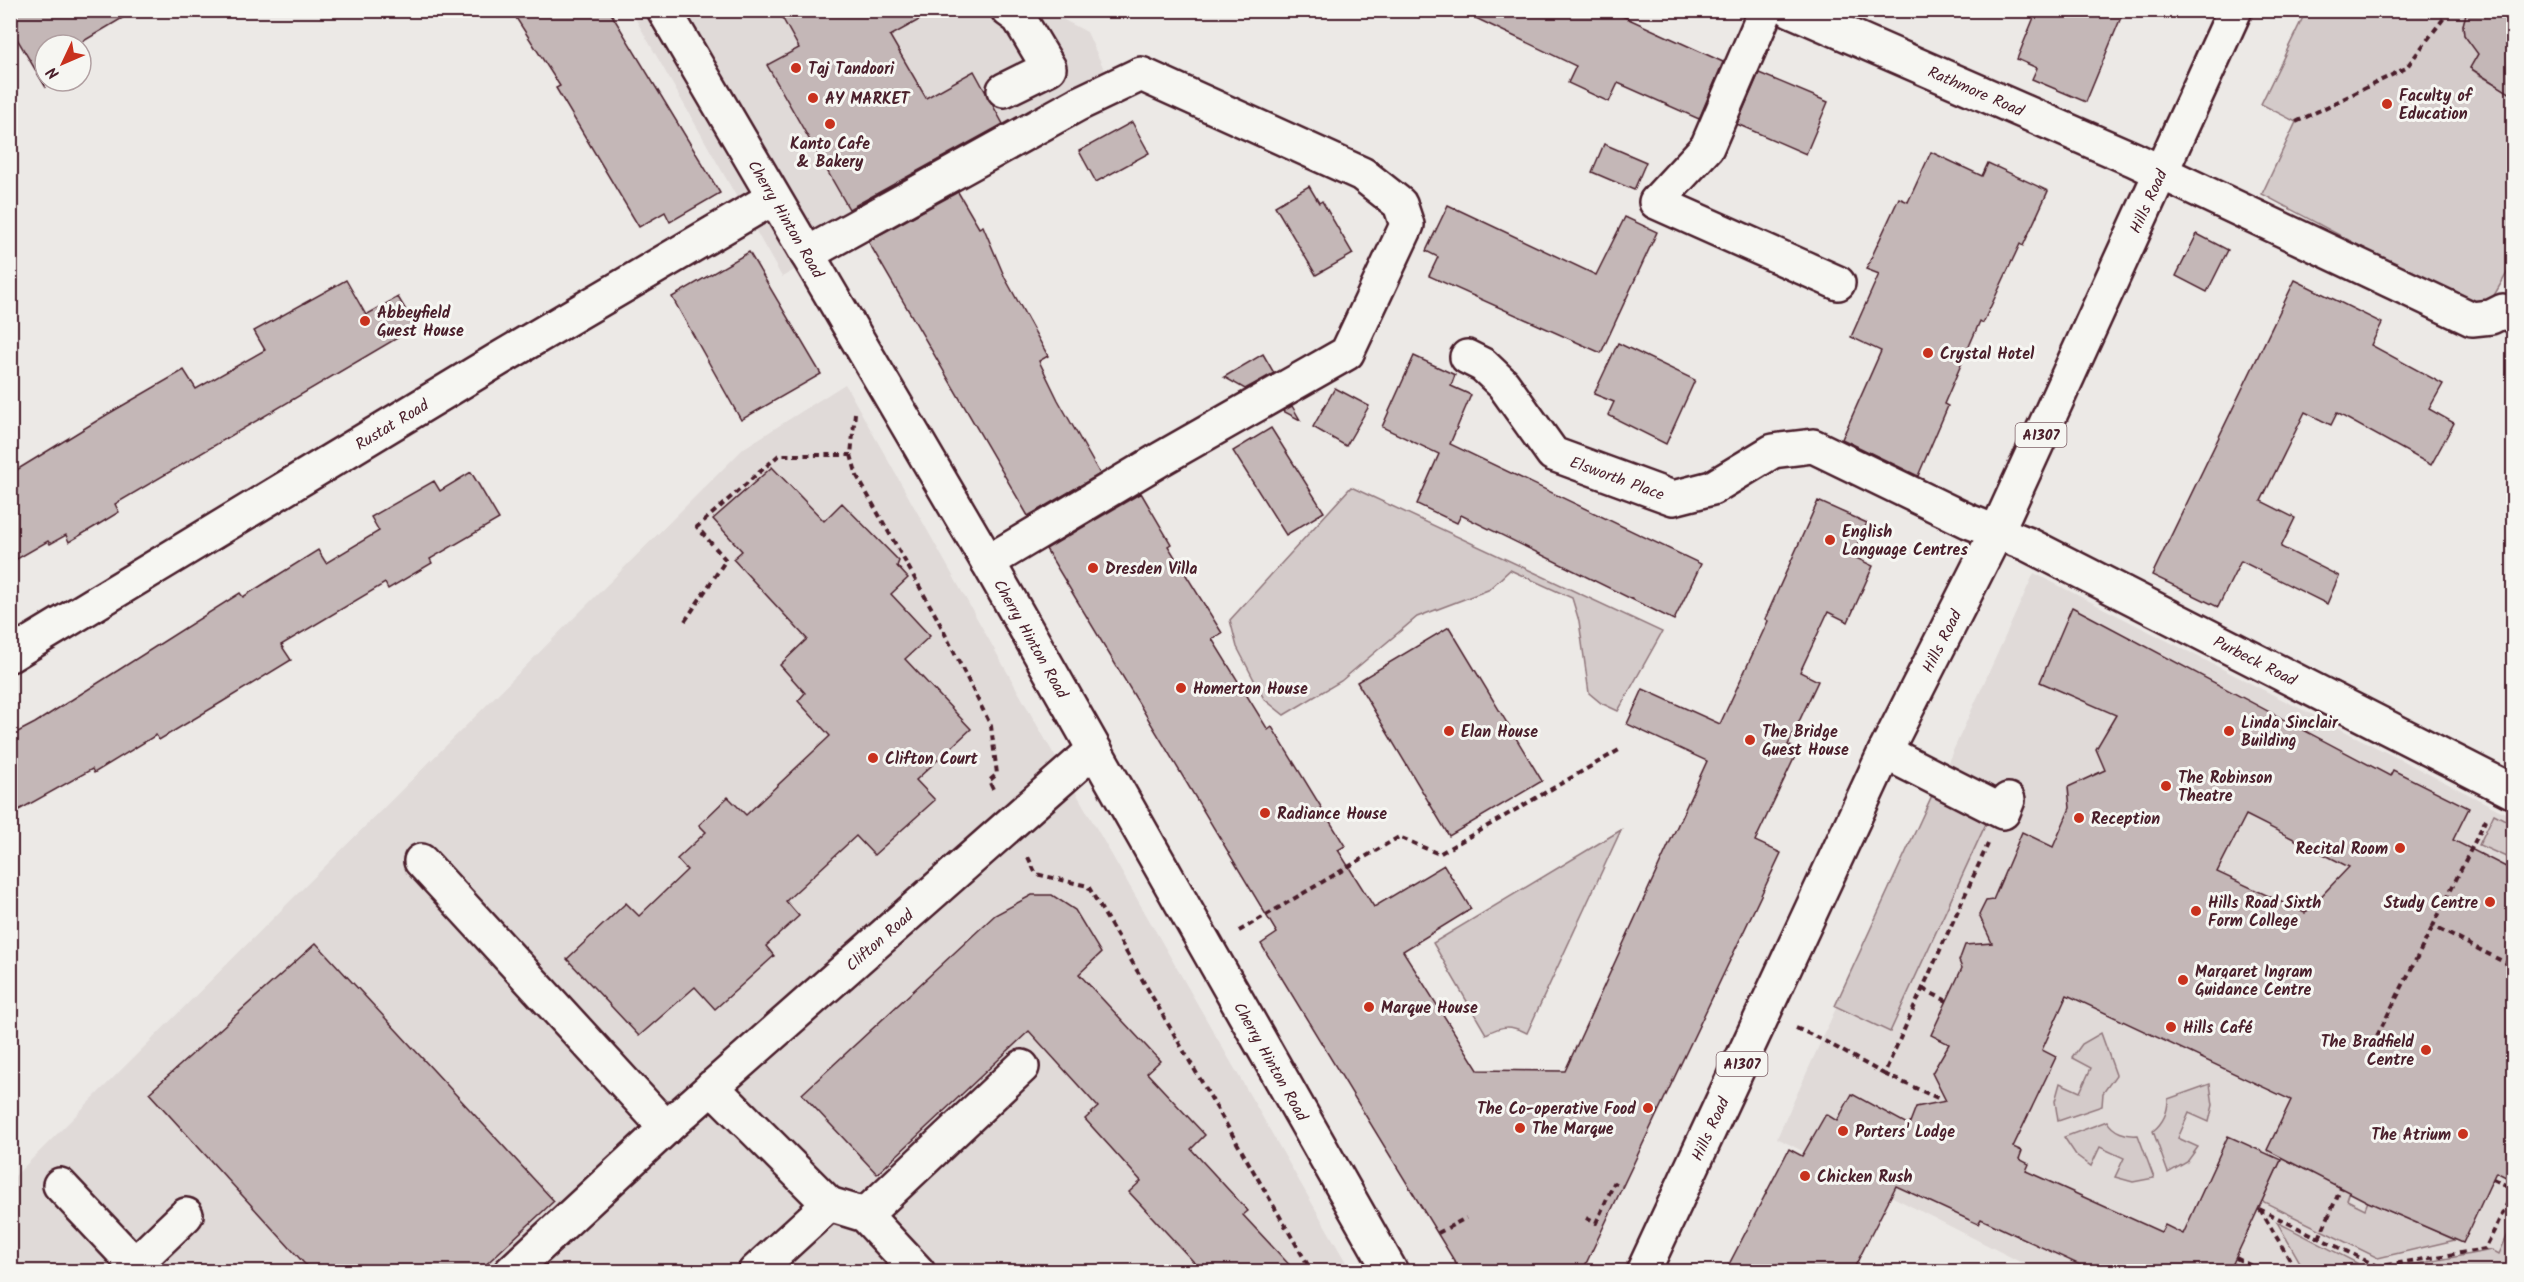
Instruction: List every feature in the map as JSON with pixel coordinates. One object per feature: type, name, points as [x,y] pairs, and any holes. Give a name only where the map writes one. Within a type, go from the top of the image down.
[{"type":"street","name":"Cherry Hinton Road","points":[[664,10],[988,562],[1391,1272]]},
{"type":"street","points":[[1005,90],[1060,62],[1008,10]]},
{"type":"street","points":[[1766,10],[1707,147],[1656,202],[1838,283]]},
{"type":"street","name":"Rathmore Road","points":[[1791,10],[2161,172],[2472,319],[2491,317],[2503,311],[2514,316]]},
{"type":"street","name":"Hills Road","points":[[1644,1272],[1885,752],[1996,531],[2235,10]]},
{"type":"street","points":[[807,254],[1078,104],[1141,74],[1362,174],[1400,204],[1407,225],[1347,353],[1159,460],[988,562]]},
{"type":"street","name":"Rustat Road","points":[[10,655],[499,359],[773,198]]},
{"type":"street","name":"Elsworth Place","points":[[1467,357],[1483,365],[1503,384],[1553,454],[1673,498],[1712,488],[1773,451],[1813,446],[1968,521],[1996,531]]},
{"type":"street","name":"Purbeck Road","points":[[1996,531],[2027,544],[2508,789]]},
{"type":"street","name":"Clifton Road","points":[[511,1272],[666,1128],[1094,750]]},
{"type":"street","points":[[1885,752],[2005,806]]},
{"type":"street","points":[[421,861],[666,1128]]},
{"type":"street","points":[[865,1215],[1022,1067]]},
{"type":"street","points":[[712,1087],[830,1204],[865,1215],[918,1272]]},
{"type":"street","points":[[60,1185],[139,1268],[186,1215]]},
{"type":"street","points":[[755,1272],[830,1204]]},
{"type":"path","points":[[2296,122],[2406,68],[2450,10]]},
{"type":"path","points":[[855,413],[851,455],[857,476],[936,616],[991,726],[997,774],[989,781]]},
{"type":"path","points":[[685,621],[726,560],[697,526],[779,455],[851,455]]},
{"type":"path","points":[[1267,915],[1399,837],[1438,854],[1619,750]]},
{"type":"path","points":[[2377,1036],[2433,926],[2508,789]]},
{"type":"path","points":[[1884,1074],[2005,806]]},
{"type":"path","points":[[1036,874],[1088,886],[1312,1272]]},
{"type":"path","points":[[2433,926],[2514,967]]},
{"type":"path","points":[[1923,989],[1947,1000]]},
{"type":"path","points":[[1765,1015],[1821,1039],[1884,1074],[1940,1099]]},
{"type":"path","points":[[2345,1272],[2485,1249],[2514,1189],[2494,1180],[2499,1173]]},
{"type":"path","points":[[1586,1218],[1596,1223],[1614,1183],[1622,1186]]},
{"type":"path","points":[[2319,1238],[2341,1188]]},
{"type":"path","points":[[2296,1272],[2259,1209],[2377,1266]]},
{"type":"path","points":[[1438,1233],[1466,1218]]},
{"type":"path","points":[[2236,1258],[2264,1272]]},
{"type":"shaded area","points":[[631,11],[1047,11],[1087,32],[1113,89],[782,277]]},
{"type":"shaded area","name":"Faculty of Education","points":[[2306,11],[2468,11],[2463,25],[2464,35],[2480,50],[2470,68],[2513,94],[2513,263],[2489,304],[2473,306],[2262,194],[2296,122],[2261,104]]},
{"type":"shaded area","points":[[845,384],[1033,718],[1351,1271],[11,1272],[11,1180],[744,448]]},
{"type":"shaded area","points":[[1351,487],[1662,632],[1618,711],[1601,703],[1589,693],[1579,621],[1572,598],[1510,570],[1488,590],[1417,617],[1341,681],[1284,715],[1264,699],[1237,647],[1230,620]]},
{"type":"shaded area","name":"Hills Road Sixth Form College","points":[[2034,573],[2513,817],[2513,1271],[2038,1271],[1777,1138]]},
{"type":"shaded area","points":[[1934,791],[1989,817],[1890,1032],[1835,1006]]},
{"type":"shaded area","points":[[2494,814],[2513,824],[2513,860],[2479,845]]},
{"type":"shaded area","points":[[1621,830],[1527,1033],[1506,1027],[1486,1034],[1433,943]]},
{"type":"shaded area","points":[[2101,1033],[2116,1075],[2103,1093],[2102,1106],[2058,1121],[2055,1101],[2060,1083],[2080,1092],[2091,1068],[2072,1058],[2082,1044]]},
{"type":"shaded area","points":[[2210,1084],[2213,1105],[2209,1122],[2189,1113],[2178,1138],[2198,1147],[2187,1162],[2168,1173],[2153,1131],[2164,1117],[2168,1099]]},
{"type":"shaded area","points":[[2107,1121],[2120,1133],[2138,1135],[2154,1178],[2133,1182],[2115,1177],[2124,1158],[2100,1147],[2091,1166],[2076,1155],[2064,1137]]},
{"type":"shaded area","points":[[2282,1158],[2350,1191],[2347,1200],[2365,1209],[2368,1201],[2455,1240],[2378,1258],[2262,1201]]},
{"type":"shaded area","points":[[2277,1222],[2357,1263],[2305,1271]]},
{"type":"shaded area","points":[[2509,1232],[2513,1234],[2513,1271],[2380,1271],[2492,1250],[2499,1254]]},
{"type":"building","points":[[10,10],[136,10],[93,36],[93,33],[33,33],[33,66],[10,27]]},
{"type":"building","points":[[511,10],[609,10],[720,193],[670,222],[665,212],[639,227],[556,88],[560,86]]},
{"type":"building","points":[[778,10],[937,10],[890,36],[926,98],[974,71],[1003,124],[849,209],[767,65],[799,48]]},
{"type":"building","points":[[1459,10],[1609,10],[1723,62],[1699,119],[1618,83],[1609,102],[1568,83],[1576,66]]},
{"type":"building","points":[[2037,10],[2124,10],[2086,102],[2032,79],[2037,68],[2017,59]]},
{"type":"building","points":[[2467,10],[2514,10],[2514,96],[2470,68],[2478,54],[2464,35],[2463,25]]},
{"type":"building","points":[[1759,73],[1828,102],[1806,154],[1737,124]]},
{"type":"building","points":[[1132,122],[1149,153],[1096,182],[1079,151]]},
{"type":"building","points":[[1604,144],[1646,162],[1634,190],[1592,172]]},
{"type":"building","points":[[1931,152],[1982,176],[1988,163],[2048,191],[2023,246],[2020,244],[1983,323],[1980,321],[1944,404],[1948,406],[1918,476],[1842,439],[1881,351],[1851,337],[1879,274],[1866,269],[1899,198],[1908,202]]},
{"type":"building","points":[[1309,186],[1319,203],[1322,201],[1353,254],[1316,275],[1275,206]]},
{"type":"building","points":[[958,192],[979,228],[983,226],[1005,278],[1048,356],[1039,361],[1058,400],[1100,474],[1028,516],[868,241]]},
{"type":"building","points":[[1448,205],[1596,275],[1625,217],[1657,232],[1601,353],[1429,276],[1438,257],[1426,251]]},
{"type":"building","points":[[2197,234],[2228,250],[2207,292],[2176,276]]},
{"type":"building","points":[[749,252],[821,374],[741,420],[672,297]]},
{"type":"building","points":[[346,280],[366,315],[398,297],[416,327],[115,504],[119,512],[69,542],[66,535],[50,544],[48,541],[10,563],[10,474],[184,370],[196,389],[265,350],[254,331]]},
{"type":"building","points":[[2295,280],[2382,323],[2371,345],[2443,384],[2429,409],[2454,423],[2431,465],[2337,413],[2331,425],[2305,412],[2261,501],[2295,518],[2281,547],[2339,576],[2327,604],[2241,561],[2218,607],[2152,575]]},
{"type":"building","points":[[1618,343],[1695,380],[1666,444],[1608,415],[1614,402],[1594,394]]},
{"type":"building","points":[[1263,354],[1274,373],[1245,389],[1224,377]]},
{"type":"building","points":[[1414,356],[1455,375],[1451,386],[1471,395],[1450,444],[1701,564],[1674,620],[1461,515],[1457,523],[1417,504],[1439,454],[1382,427]]},
{"type":"building","points":[[1335,388],[1369,406],[1346,446],[1313,427]]},
{"type":"building","points":[[1292,406],[1300,420],[1283,411]]},
{"type":"building","points":[[1271,428],[1324,512],[1286,535],[1233,451]]},
{"type":"building","name":"Clifton Court","points":[[772,467],[824,521],[842,503],[899,561],[897,566],[908,578],[891,594],[930,636],[905,659],[971,729],[916,780],[935,800],[874,855],[856,836],[786,901],[799,916],[766,946],[774,956],[715,1009],[695,987],[639,1036],[567,959],[626,903],[639,916],[687,870],[677,859],[706,832],[699,825],[728,797],[746,815],[830,736],[798,701],[805,693],[780,665],[807,639],[733,559],[742,551],[713,519]]},
{"type":"building","points":[[471,472],[499,519],[430,559],[432,563],[388,589],[385,583],[281,645],[291,660],[222,702],[159,740],[156,735],[94,773],[92,769],[10,815],[10,736],[35,723],[240,593],[243,597],[318,550],[326,563],[379,531],[371,517],[434,481],[440,491]]},
{"type":"building","points":[[1141,493],[1171,544],[1168,546],[1222,633],[1212,639],[1268,730],[1272,727],[1345,846],[1338,850],[1374,907],[1444,865],[1471,909],[1403,951],[1478,1070],[1565,1071],[1707,761],[1627,724],[1643,689],[1720,724],[1768,621],[1765,619],[1818,501],[1867,523],[1852,556],[1873,566],[1848,622],[1828,612],[1800,672],[1818,681],[1788,745],[1798,750],[1755,841],[1781,853],[1582,1272],[1461,1272],[1261,944],[1277,933],[1046,549]]},
{"type":"building","name":"Hills Road Sixth Form College","points":[[2072,607],[2390,776],[2393,770],[2469,808],[2453,840],[2514,871],[2514,1181],[2496,1172],[2463,1243],[2368,1202],[2267,1150],[2291,1100],[2067,995],[2042,1050],[2056,1057],[2013,1147],[2022,1151],[2019,1159],[2029,1164],[2026,1171],[2161,1232],[2165,1225],[2183,1234],[2228,1136],[2281,1160],[2229,1272],[2095,1272],[1981,1219],[1978,1224],[1896,1186],[1852,1272],[1725,1272],[1789,1149],[1802,1156],[1826,1114],[1837,1121],[1852,1094],[1909,1125],[1916,1107],[1946,1101],[1932,1073],[1949,1044],[1931,1035],[1962,968],[1959,961],[1965,945],[1992,943],[1979,915],[1986,901],[1993,900],[2022,832],[2053,847],[2070,808],[2068,787],[2105,770],[2096,749],[2116,715],[2040,682]],"holes":[[[2246,815],[2349,867],[2305,913],[2217,872]]]},
{"type":"building","name":"Elan House","points":[[1449,627],[1542,781],[1449,836],[1357,682]]},
{"type":"building","points":[[1032,895],[1052,895],[1075,910],[1101,953],[1079,974],[1160,1061],[1147,1073],[1205,1135],[1191,1149],[1248,1211],[1243,1215],[1296,1272],[1203,1272],[1129,1192],[1141,1181],[1085,1119],[1098,1107],[1029,1031],[877,1174],[802,1094],[995,915]]},
{"type":"building","points":[[316,943],[554,1201],[478,1272],[312,1272],[149,1093]]},
{"type":"place","name":"Taj Tandoori","points":[[796,68]]},
{"type":"place","name":"AY MARKET","points":[[813,98]]},
{"type":"place","name":"Faculty of Education","points":[[2387,104]]},
{"type":"place","name":"Kanto Cafe & Bakery","points":[[830,124]]},
{"type":"place","name":"Abbeyfield Guest House","points":[[365,321]]},
{"type":"place","name":"Crystal Hotel","points":[[1928,353]]},
{"type":"place","name":"English Language Centres","points":[[1830,540]]},
{"type":"place","name":"Dresden Villa","points":[[1093,568]]},
{"type":"place","name":"Homerton House","points":[[1181,688]]},
{"type":"place","name":"Elan House","points":[[1449,731]]},
{"type":"place","name":"Linda Sinclair Building","points":[[2229,731]]},
{"type":"place","name":"The Bridge Guest House","points":[[1750,740]]},
{"type":"place","name":"Clifton Court","points":[[873,758]]},
{"type":"place","name":"The Robinson Theatre","points":[[2166,786]]},
{"type":"place","name":"Radiance House","points":[[1265,813]]},
{"type":"place","name":"Reception","points":[[2079,818]]},
{"type":"place","name":"Recital Room","points":[[2400,848]]},
{"type":"place","name":"Study Centre","points":[[2490,902]]},
{"type":"place","name":"Hills Road Sixth Form College","points":[[2196,911]]},
{"type":"place","name":"Margaret Ingram Guidance Centre","points":[[2183,980]]},
{"type":"place","name":"Marque House","points":[[1369,1007]]},
{"type":"place","name":"Hills Café","points":[[2171,1027]]},
{"type":"place","name":"The Bradfield Centre","points":[[2426,1050]]},
{"type":"place","name":"The Co-operative Food","points":[[1648,1108]]},
{"type":"place","name":"The Marque","points":[[1520,1128]]},
{"type":"place","name":"Porters' Lodge","points":[[1843,1131]]},
{"type":"place","name":"The Atrium","points":[[2463,1134]]},
{"type":"place","name":"Chicken Rush","points":[[1805,1176]]}]
